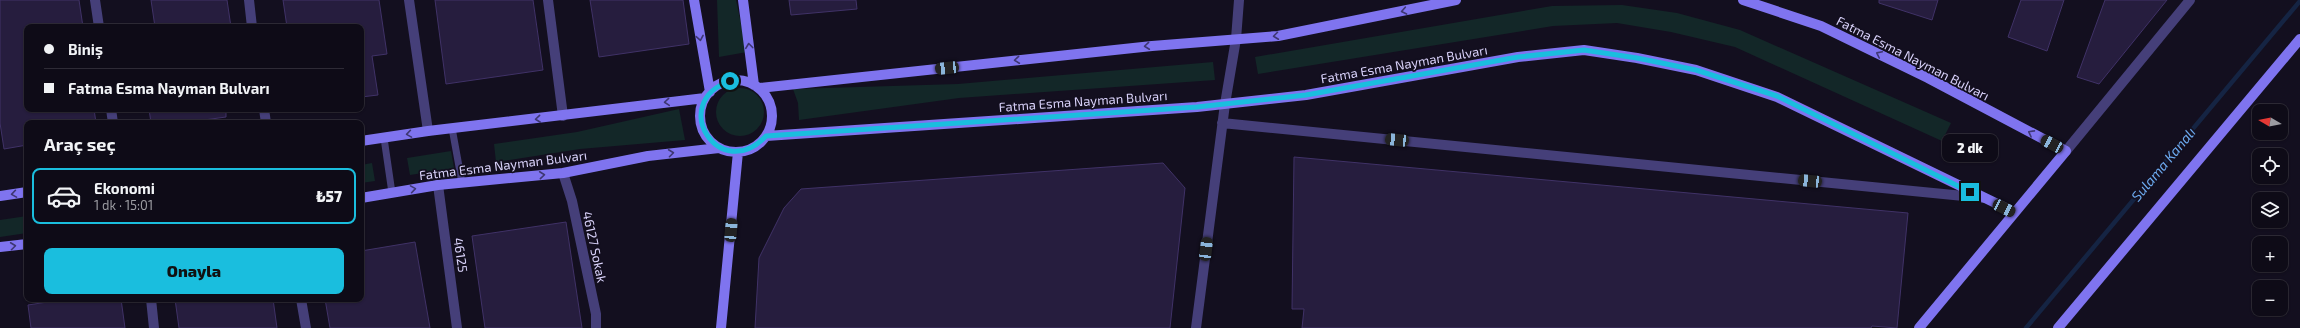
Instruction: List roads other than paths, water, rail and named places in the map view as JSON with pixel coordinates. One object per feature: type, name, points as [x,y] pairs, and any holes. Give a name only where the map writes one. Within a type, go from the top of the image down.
[{"type":"street","points":[[95,0],[99,24]]},
{"type":"street","points":[[249,0],[252,24]]},
{"type":"street","points":[[409,0],[428,131]]},
{"type":"street","points":[[548,0],[563,116]]},
{"type":"street","points":[[694,0],[708,95]]},
{"type":"street","points":[[743,0],[756,86],[771,106],[772,116],[771,127],[766,136],[749,150],[738,152],[719,148],[710,140],[704,131],[701,120],[701,109],[708,95],[719,85],[730,81],[742,81],[756,86],[1152,46],[1278,36],[1456,0]]},
{"type":"street","points":[[1196,328],[1222,123],[1236,40],[1239,0]]},
{"type":"street","name":"Fatma Esma Nayman Bulvarı","points":[[1743,0],[1822,26],[1928,78],[2066,151]]},
{"type":"street","points":[[1919,328],[2190,0]]},
{"type":"street","points":[[2058,328],[2300,39]]},
{"type":"street","name":"Fatma Esma Nayman Bulvarı","points":[[766,136],[1225,104],[1306,95],[1518,57],[1584,50],[1637,58],[1696,70],[1777,96],[2014,212]]},
{"type":"street","points":[[364,141],[452,128],[563,116],[708,95]]},
{"type":"street","points":[[1222,123],[1984,198]]},
{"type":"street","name":"Fatma Esma Nayman Bulvarı","points":[[364,198],[438,185],[563,173],[648,156],[719,148]]},
{"type":"street","points":[[721,328],[738,152]]},
{"type":"street","name":"46127 Sokak","points":[[563,173],[572,201],[596,314],[596,328]]},
{"type":"street","name":"46125","points":[[438,185],[457,328]]},
{"type":"street","points":[[0,196],[24,192]]},
{"type":"street","points":[[0,247],[24,244]]},
{"type":"street","points":[[151,302],[154,328]]},
{"type":"street","points":[[302,302],[306,328]]},
{"type":"lane","points":[[452,128],[462,183]]},
{"type":"lane","points":[[384,138],[392,193]]},
{"type":"waterway","name":"Sulama Kanalı","points":[[2026,328],[2300,1]]}]
